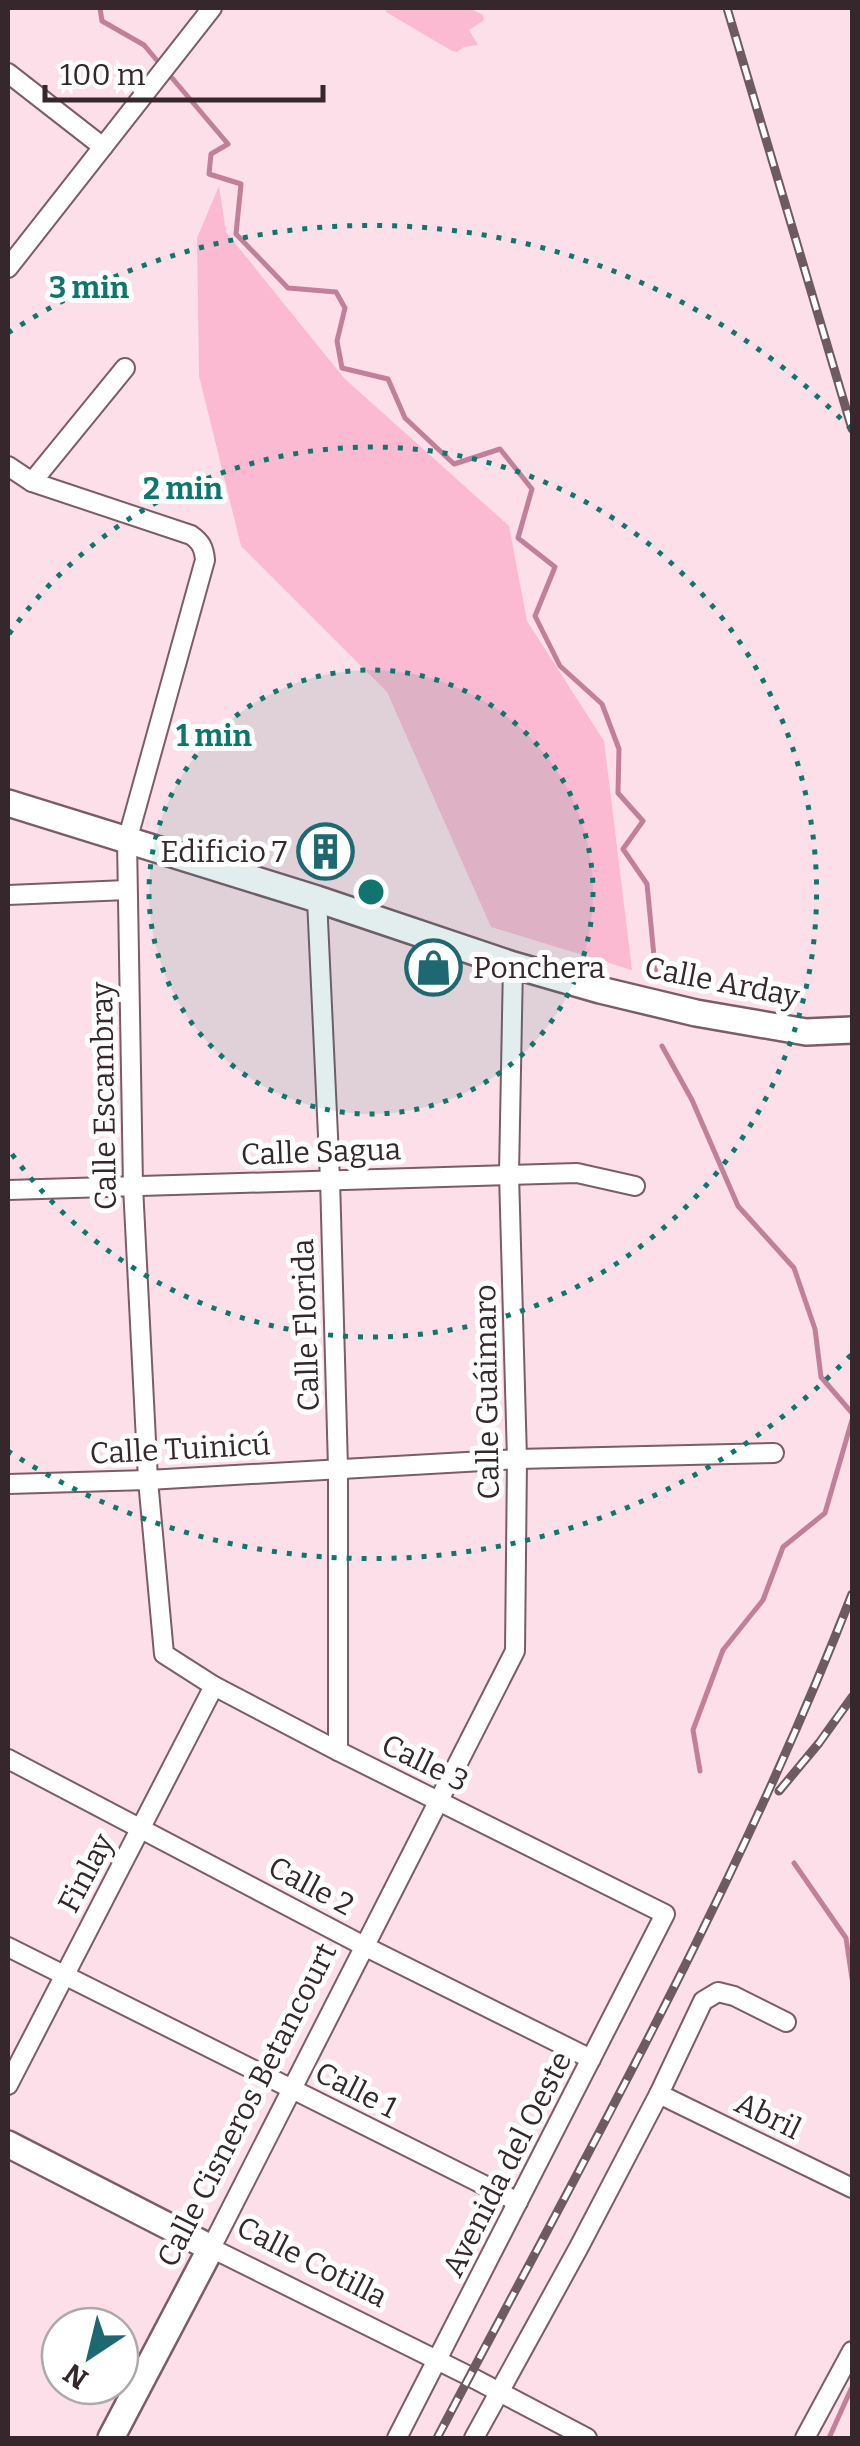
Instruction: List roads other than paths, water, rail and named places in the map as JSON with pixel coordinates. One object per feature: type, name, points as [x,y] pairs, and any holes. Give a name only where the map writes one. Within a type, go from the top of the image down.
[{"type":"street","points":[[8,268],[212,8]]},
{"type":"street","points":[[8,73],[102,146]]},
{"type":"street","points":[[8,466],[32,482],[124,368]]},
{"type":"street","name":"Calle Escambray","points":[[32,482],[182,531],[203,547],[205,560],[127,841],[132,1186],[148,1480],[164,1654]]},
{"type":"street","name":"Calle Arday","points":[[8,803],[600,990],[696,1014],[806,1032],[852,1030]]},
{"type":"street","points":[[8,895],[127,890]]},
{"type":"street","name":"Calle Florida","points":[[316,899],[330,1179],[338,1468],[338,1751]]},
{"type":"street","name":"Calle Guáimaro","points":[[439,1800],[515,1651],[517,1459],[508,1174],[513,965]]},
{"type":"street","name":"Calle Sagua","points":[[8,1190],[577,1173],[635,1186]]},
{"type":"street","name":"Calle Tuinicú","points":[[8,1484],[517,1459],[774,1453]]},
{"type":"street","name":"Calle 3","points":[[164,1654],[214,1686],[338,1751],[665,1914]]},
{"type":"street","name":"Finlay","points":[[8,2085],[214,1686]]},
{"type":"street","name":"Calle 2","points":[[8,1759],[364,1946],[591,2059]]},
{"type":"street","name":"Calle Cisneros Betancourt","points":[[111,2438],[439,1800]]},
{"type":"street","name":"Avenida del Oeste","points":[[397,2438],[665,1914]]},
{"type":"street","name":"Calle 1","points":[[8,1947],[518,2202]]},
{"type":"street","points":[[474,2438],[659,2094],[703,2001],[718,1992],[734,1996],[786,2022]]},
{"type":"street","name":"Abril","points":[[659,2094],[852,2188]]},
{"type":"street","name":"Calle Cotilla","points":[[8,2144],[587,2438]]},
{"type":"street","points":[[805,2438],[852,2351]]},
{"type":"waterway","points":[[100,8],[102,21],[144,45],[160,64]]},
{"type":"waterway","points":[[167,72],[228,144],[211,154],[209,174],[241,184],[236,234],[288,288],[336,292],[345,308],[337,341],[342,368],[388,379],[405,418],[454,464],[500,449],[532,489],[518,538],[555,567],[535,616],[560,666],[602,704],[619,749],[618,793],[643,821],[623,849],[647,884],[656,977]]},
{"type":"waterway","points":[[662,1046],[692,1100],[738,1206],[794,1268],[815,1329],[821,1377],[852,1413]]},
{"type":"waterway","points":[[700,1771],[693,1730],[723,1650],[763,1600],[783,1547],[825,1513],[852,1420]]},
{"type":"waterway","points":[[794,1863],[846,1938],[852,1979]]},
{"type":"waterway","points":[[829,2438],[852,2387]]},
{"type":"railway","points":[[727,8],[852,429]]},
{"type":"railway","points":[[437,2438],[709,1917],[760,1811],[852,1594]]},
{"type":"railway","points":[[779,1791],[852,1697]]},
{"type":"place","name":"Edificio 7","points":[[326,852]]},
{"type":"place","name":"Ponchera","points":[[434,968]]}]
